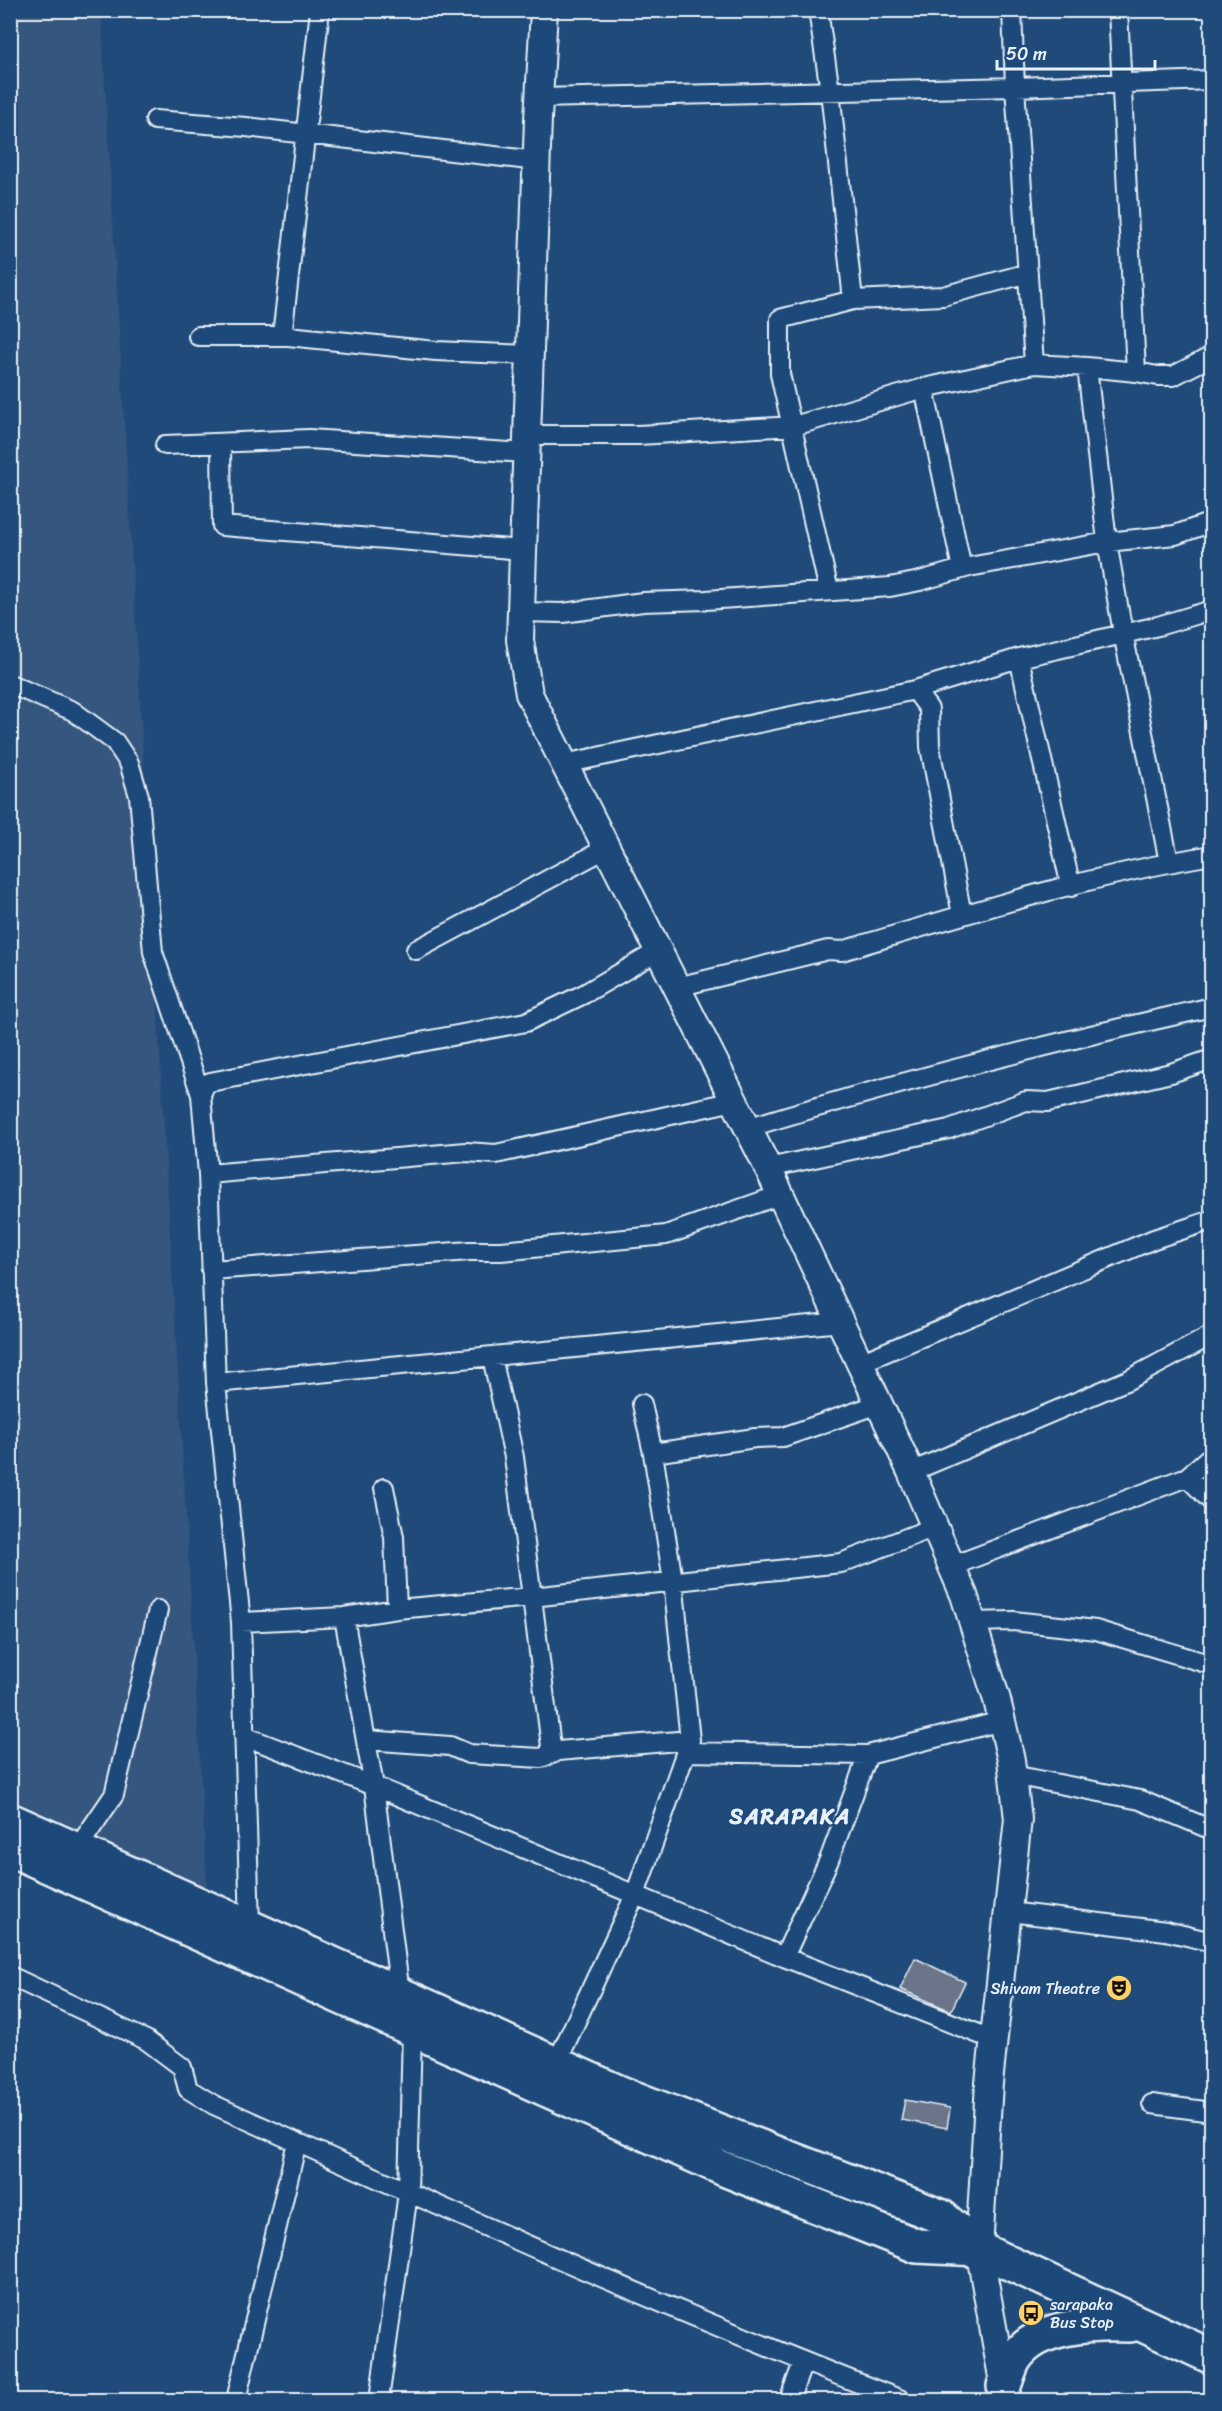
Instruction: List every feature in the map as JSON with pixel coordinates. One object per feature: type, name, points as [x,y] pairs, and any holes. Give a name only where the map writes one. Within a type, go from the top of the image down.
[{"type":"highway","points":[[10,1820],[623,2094],[942,2217],[979,2249],[1212,2357]]},
{"type":"highway","points":[[10,1850],[724,2169],[917,2246],[979,2249]]},
{"type":"highway","points":[[1005,2393],[1015,2359],[1032,2343],[1062,2329],[1086,2324],[1144,2326]]},
{"type":"main road","points":[[544,10],[520,612],[520,640],[529,694],[768,1168],[911,1472],[952,1566],[973,1622],[1002,1721],[1013,1775],[1018,1819],[989,2083],[979,2249],[1005,2393]]},
{"type":"street","points":[[282,336],[320,10]]},
{"type":"street","points":[[818,10],[830,91],[853,300]]},
{"type":"street","points":[[1012,10],[1034,364]]},
{"type":"street","points":[[1118,10],[1136,372]]},
{"type":"street","points":[[539,98],[1212,80]]},
{"type":"street","points":[[155,120],[306,134],[537,161]]},
{"type":"street","points":[[829,591],[794,426],[780,374],[780,320],[853,300],[943,296],[1028,273]]},
{"type":"street","points":[[198,336],[282,336],[436,351],[530,356]]},
{"type":"street","points":[[165,445],[309,439],[526,444],[794,426],[924,388],[1034,364],[1173,376],[1212,356]]},
{"type":"street","points":[[1087,367],[1107,542],[1169,862]]},
{"type":"street","points":[[924,388],[962,569]]},
{"type":"street","points":[[221,443],[222,526],[523,550]]},
{"type":"street","points":[[520,612],[563,614],[643,602],[890,587],[962,569],[1107,542],[1174,535],[1212,522]]},
{"type":"street","points":[[564,764],[915,690],[1019,658],[1158,626],[1212,610]]},
{"type":"street","points":[[1019,658],[1071,887]]},
{"type":"street","points":[[10,684],[73,711],[115,742],[129,764],[139,796],[153,952],[201,1095],[208,1174],[216,1383],[241,1622],[250,1927]]},
{"type":"street","points":[[915,690],[929,709],[930,747],[962,915]]},
{"type":"street","points":[[417,950],[607,848]]},
{"type":"street","points":[[677,987],[828,951],[842,951],[962,915],[1169,862],[1212,855]]},
{"type":"street","points":[[201,1095],[205,1085],[210,1082],[526,1022],[584,994],[658,951]]},
{"type":"street","points":[[747,1128],[870,1090],[1059,1042],[1212,1007]]},
{"type":"street","points":[[768,1168],[949,1129],[1026,1101],[1058,1100],[1171,1073],[1212,1059]]},
{"type":"street","points":[[208,1174],[466,1152],[496,1154],[734,1101]]},
{"type":"street","points":[[211,1270],[470,1251],[501,1251],[666,1235],[780,1195]]},
{"type":"street","points":[[860,1363],[1154,1239],[1212,1220]]},
{"type":"street","points":[[216,1383],[840,1322]]},
{"type":"street","points":[[911,1472],[1128,1380],[1212,1335]]},
{"type":"street","points":[[492,1357],[514,1457],[552,1754]]},
{"type":"street","points":[[556,2064],[635,1895],[687,1746],[673,1581],[653,1453],[642,1404]]},
{"type":"street","points":[[653,1453],[755,1438],[783,1437],[879,1404]]},
{"type":"street","points":[[952,1566],[1187,1477],[1212,1455]]},
{"type":"street","points":[[1187,1477],[1212,1502]]},
{"type":"street","points":[[384,1488],[394,1537],[398,1609]]},
{"type":"street","points":[[241,1622],[344,1617],[398,1609],[532,1597],[841,1563],[935,1527]]},
{"type":"street","points":[[77,1849],[114,1795],[158,1610]]},
{"type":"street","points":[[344,1617],[374,1786],[400,1994]]},
{"type":"street","points":[[973,1622],[1013,1621],[1096,1630],[1160,1647],[1212,1665]]},
{"type":"street","points":[[366,1740],[450,1746],[470,1754],[540,1758],[558,1751],[687,1746],[868,1755],[1002,1721]]},
{"type":"street","points":[[244,1736],[374,1786],[784,1957],[994,2040]]},
{"type":"street","points":[[784,1957],[829,1860],[868,1755]]},
{"type":"street","points":[[1013,1775],[1140,1800],[1212,1830]]},
{"type":"street","points":[[1009,1912],[1166,1931],[1212,1942]]},
{"type":"street","points":[[10,1976],[146,2040],[182,2067],[188,2089],[199,2098],[408,2193],[803,2363],[902,2400]]},
{"type":"street","points":[[379,2400],[408,2193],[412,2029]]},
{"type":"street","points":[[1152,2104],[1212,2112]]},
{"type":"street","points":[[236,2400],[297,2142]]},
{"type":"street","points":[[789,2400],[803,2363]]},
{"type":"shaded area","points":[[11,11],[101,11],[207,1887],[11,1799]]},
{"type":"building","points":[[915,1958],[965,1982],[951,2011],[900,1989]]},
{"type":"building","points":[[905,2100],[950,2108],[947,2128],[901,2120]]},
{"type":"place","name":"Shivam Theatre","points":[[1119,1988]]},
{"type":"place","name":"sarapaka Bus Stop","points":[[1031,2313]]},
{"type":"district","name":"SARAPAKA","points":[[790,1816]]}]
